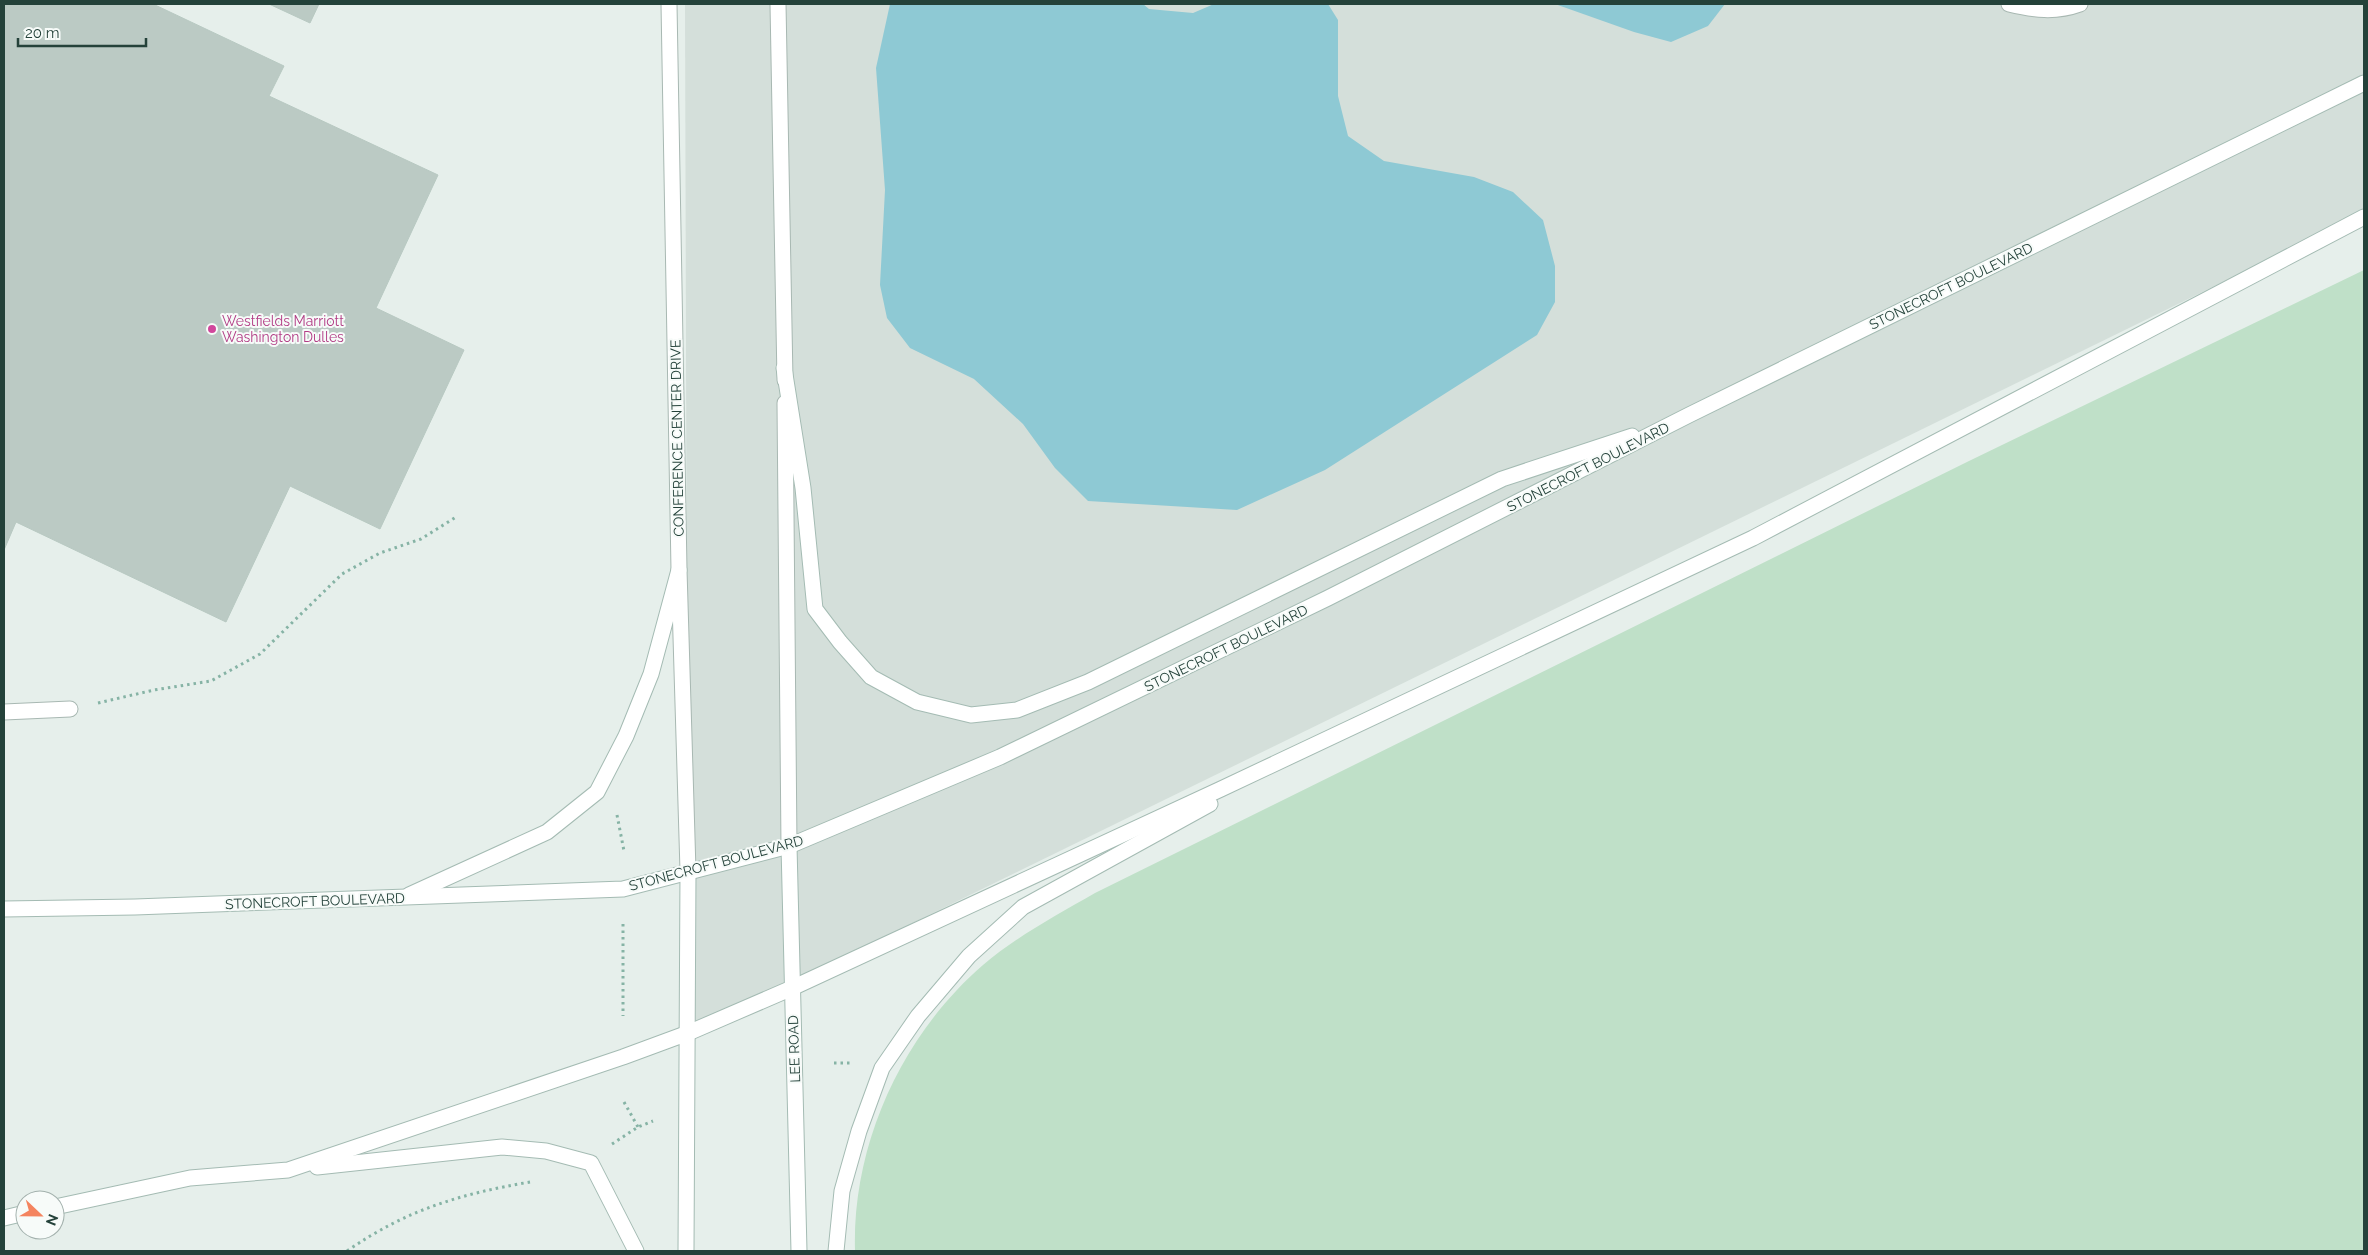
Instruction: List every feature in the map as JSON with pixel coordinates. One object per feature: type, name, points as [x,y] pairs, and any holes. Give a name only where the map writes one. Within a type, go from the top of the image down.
[{"type":"main road","name":"CONFERENCE CENTER DRIVE","points":[[670,4],[679,570],[688,871]]},
{"type":"main road","points":[[778,4],[790,846]]},
{"type":"main road","points":[[2009,4],[2037,11],[2064,9],[2080,4]]},
{"type":"main road","name":"STONECROFT BOULEVARD","points":[[4,909],[135,907],[401,898],[623,888],[790,846],[1000,757],[1328,598],[1676,422],[2364,83]]},
{"type":"main road","points":[[288,1170],[623,1057],[688,1033],[792,988],[1753,538],[2364,217]]},
{"type":"main road","points":[[784,368],[803,488],[815,609],[840,642],[871,677],[917,702],[970,715],[1018,710],[1088,682],[1502,479],[1676,422]]},
{"type":"main road","points":[[401,898],[547,832],[597,792],[626,736],[651,674],[679,570]]},
{"type":"main road","points":[[4,712],[70,709]]},
{"type":"main road","points":[[836,1251],[842,1191],[859,1131],[882,1068],[918,1016],[969,956],[1023,907],[1343,730]]},
{"type":"main road","name":"LEE ROAD","points":[[790,846],[799,1251]]},
{"type":"main road","points":[[686,1251],[688,871]]},
{"type":"main road","points":[[65,1205],[190,1178],[288,1170],[502,1147],[546,1151],[591,1163],[636,1251]]},
{"type":"path","points":[[70,709],[154,690],[211,681],[260,654],[342,574],[380,553],[420,539],[456,517]]},
{"type":"path","points":[[615,806],[624,851]]},
{"type":"path","points":[[622,924],[623,1016]]},
{"type":"path","points":[[624,1102],[638,1127]]},
{"type":"path","points":[[608,1147],[638,1127],[653,1121]]},
{"type":"path","points":[[347,1251],[377,1230],[431,1205],[480,1190],[533,1182]]},
{"type":"shaded area","points":[[685,4],[2364,4],[2364,213],[688,1033]]},
{"type":"green space","points":[[2364,270],[2364,1251],[855,1251],[856,1211],[862,1171],[873,1132],[888,1094],[906,1058],[928,1024],[954,993],[996,954],[1023,935],[1095,893],[1969,461]]},
{"type":"water","points":[[890,4],[1143,4],[1149,9],[1193,13],[1214,4],[1328,4],[1338,20],[1338,96],[1348,136],[1384,161],[1474,177],[1513,192],[1543,220],[1555,266],[1555,302],[1537,335],[1325,470],[1237,510],[1088,501],[1055,468],[1023,424],[974,379],[910,348],[887,318],[880,285],[885,190],[876,68]]},
{"type":"water","points":[[1555,4],[1725,4],[1708,26],[1671,42],[1634,32]]},
{"type":"building","name":"Westfields Marriott Washington Dulles","points":[[4,4],[153,4],[284,66],[269,96],[438,175],[376,308],[464,350],[380,529],[290,486],[226,622],[16,522],[4,550]]},
{"type":"building","points":[[269,4],[319,4],[310,23]]},
{"type":"place","name":"Westfields Marriott Washington Dulles","points":[[212,329]]}]
